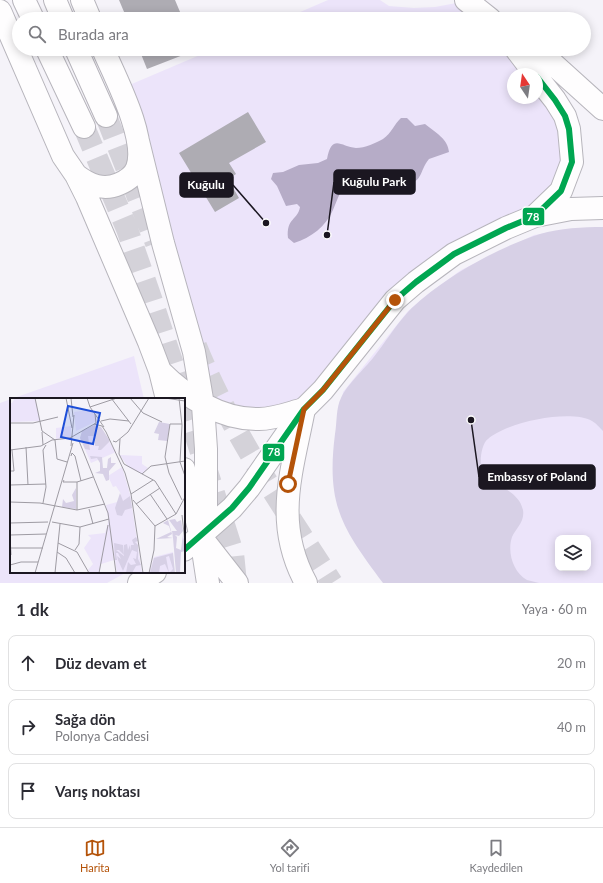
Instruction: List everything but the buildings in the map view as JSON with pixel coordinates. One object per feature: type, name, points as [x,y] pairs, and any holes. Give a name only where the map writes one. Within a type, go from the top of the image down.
[{"type":"main road","points":[[24,0],[30,12]]},
{"type":"main road","points":[[55,0],[60,12]]},
{"type":"main road","points":[[82,0],[87,12]]},
{"type":"main road","points":[[466,0],[481,12]]},
{"type":"main road","points":[[0,12],[12,39]]},
{"type":"main road","points":[[19,56],[63,156],[76,175],[160,370],[167,398]]},
{"type":"main road","points":[[50,56],[84,127]]},
{"type":"main road","points":[[79,56],[106,116]]},
{"type":"main road","points":[[106,56],[131,116],[163,243],[194,352],[203,405],[206,449],[206,511],[201,537],[237,583]]},
{"type":"main road","points":[[521,56],[530,68]]},
{"type":"main road","points":[[542,56],[603,110]]},
{"type":"main road","points":[[535,216],[561,191],[572,162],[569,129],[565,116],[543,85]]},
{"type":"main road","points":[[76,175],[86,183],[99,187],[116,185],[125,181],[137,169],[139,160],[138,141]]},
{"type":"main road","points":[[185,549],[201,537],[232,508],[249,488],[304,409],[323,390],[395,300],[416,282],[454,254],[499,231],[535,216],[571,209],[603,208]]},
{"type":"main road","points":[[160,370],[174,385],[203,405],[240,418],[260,419],[280,416],[304,409]]},
{"type":"main road","points":[[304,409],[288,484],[287,503],[289,535],[300,573],[306,583]]},
{"type":"main road","points":[[185,473],[201,537],[208,583]]},
{"type":"main road","points":[[139,583],[154,573]]},
{"type":"shaded area","points":[[328,0],[380,0],[389,6],[414,8],[435,7],[467,1],[481,12],[300,12]]},
{"type":"shaded area","points":[[198,56],[521,56],[530,68],[507,68],[507,104],[543,104],[543,85],[565,116],[561,191],[454,254],[358,348],[280,416],[203,405],[120,89]]},
{"type":"shaded area","points":[[401,118],[407,118],[415,126],[425,124],[444,140],[449,152],[429,159],[415,182],[404,184],[398,178],[385,173],[367,173],[352,178],[343,187],[330,216],[317,231],[312,235],[294,243],[288,238],[290,223],[297,215],[300,207],[297,204],[286,206],[277,186],[271,179],[273,173],[283,172],[299,165],[318,163],[327,159],[329,151],[334,144],[338,143],[356,148],[374,144],[386,137]]},
{"type":"shaded area","points":[[603,227],[603,431],[592,421],[582,418],[569,416],[539,419],[509,427],[497,433],[486,441],[482,451],[481,465],[488,478],[514,496],[520,502],[523,510],[523,518],[512,537],[510,549],[512,561],[522,576],[527,580],[539,583],[383,583],[347,530],[335,498],[333,459],[337,410],[343,393],[373,358],[408,312],[436,288],[452,277],[506,247],[540,234],[572,228]]},
{"type":"shaded area","points":[[603,229],[603,583],[389,583],[337,447],[343,392],[408,311],[427,295],[461,270],[534,235],[566,230]]},
{"type":"shaded area","points":[[134,356],[144,398],[14,398]]},
{"type":"shaded area","points":[[10,399],[10,573],[125,573],[107,583],[0,583],[0,403]]},
{"type":"tunnel","points":[[106,116],[156,243]]},
{"type":"tunnel","points":[[84,127],[127,229],[184,398]]},
{"type":"tunnel","points":[[196,346],[225,408],[258,468],[332,583]]},
{"type":"tunnel","points":[[185,402],[233,553],[236,583]]},
{"type":"transit line","name":"78","points":[[185,549],[232,508],[249,488],[304,409],[323,390],[395,300],[416,282],[454,254],[506,228],[535,216],[561,191],[572,162],[569,129],[565,116],[543,85]]},
{"type":"place","name":"Kuğulu","points":[[266,223]]},
{"type":"place","name":"Kuğulu Park","points":[[327,235]]},
{"type":"place","name":"Embassy of Poland","points":[[471,420]]},
{"type":"route","points":[[288,484],[304,409],[323,390],[395,300]]}]
